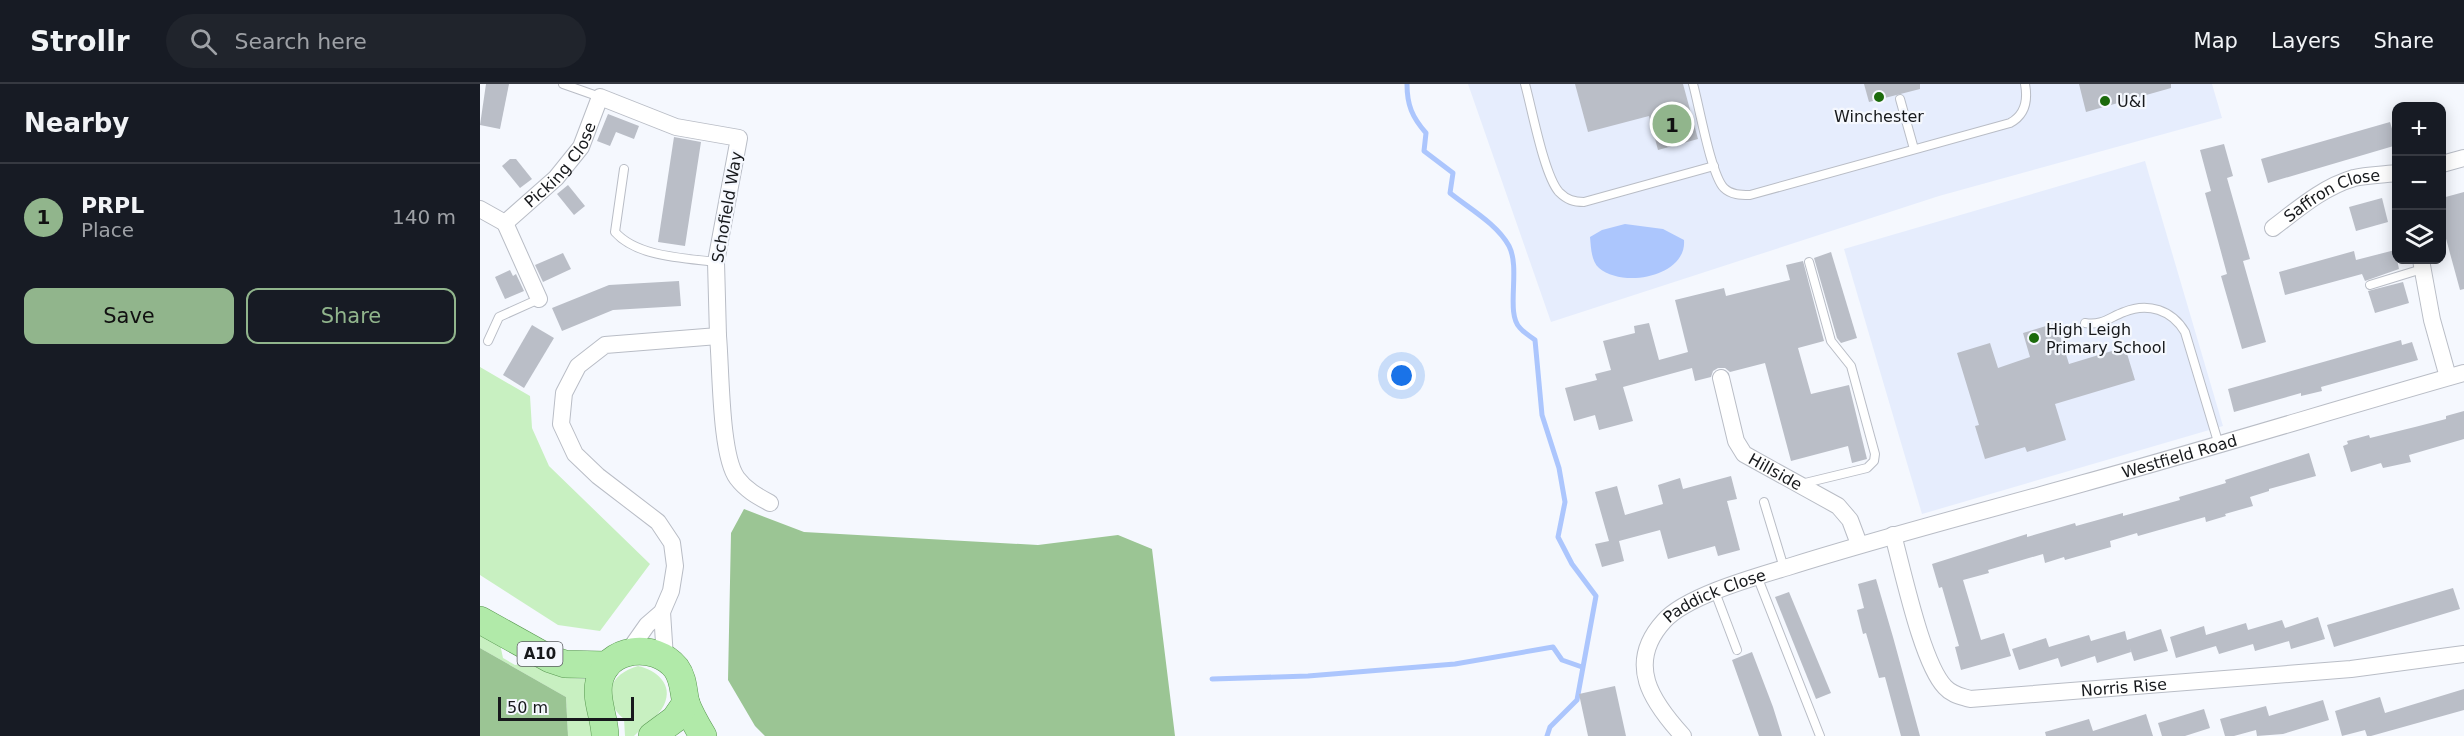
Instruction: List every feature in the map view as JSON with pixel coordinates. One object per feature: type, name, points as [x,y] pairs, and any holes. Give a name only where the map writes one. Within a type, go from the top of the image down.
[{"type":"main road","name":"A10","points":[[480,620],[550,659],[565,664],[618,658]]},
{"type":"main road","points":[[605,736],[598,691],[599,680],[618,658],[654,653],[665,658],[676,668],[683,681],[686,703],[703,736]]},
{"type":"main road","points":[[652,736],[675,719],[686,703]]},
{"type":"street","name":"Picking Close","points":[[505,224],[556,178],[581,147],[600,97]]},
{"type":"street","name":"Schofield Way","points":[[600,97],[676,127],[739,138],[716,262],[718,336],[726,456],[735,476],[749,492],[770,503]]},
{"type":"street","points":[[2446,163],[2464,159]]},
{"type":"street","name":"Saffron Close","points":[[2273,228],[2333,186],[2365,176],[2392,173]]},
{"type":"street","points":[[480,209],[505,224],[540,299]]},
{"type":"street","points":[[2421,264],[2432,320],[2448,377]]},
{"type":"street","points":[[618,658],[647,625],[662,612],[671,591],[675,566],[672,543],[658,522],[598,476],[574,454],[561,424],[564,393],[578,366],[605,345],[718,336]]},
{"type":"street","name":"Westfield Road","points":[[1893,535],[2219,445],[2464,373]]},
{"type":"street","name":"Hillside","points":[[1721,378],[1739,447],[1752,459],[1830,499],[1844,511],[1859,544]]},
{"type":"street","name":"Paddick Close","points":[[1683,736],[1654,701],[1647,686],[1646,659],[1652,638],[1664,620],[1675,611],[1714,592],[1757,576],[1893,535]]},
{"type":"street","name":"Norris Rise","points":[[1893,535],[1932,666],[1946,688],[1957,696],[1970,699],[2351,669],[2464,654]]},
{"type":"street","points":[[662,612],[665,658]]},
{"type":"lane","points":[[563,84],[600,97]]},
{"type":"lane","points":[[1525,84],[1550,177],[1558,191],[1572,202],[1584,202],[1714,166]]},
{"type":"lane","points":[[1693,84],[1717,178],[1729,192],[1750,195],[2010,123],[2019,118],[2024,109],[2025,84]]},
{"type":"lane","points":[[1900,99],[1914,149]]},
{"type":"lane","points":[[624,169],[615,232],[623,241],[666,256],[716,262]]},
{"type":"lane","points":[[1801,484],[1868,468],[1874,461],[1875,454],[1851,366],[1831,341],[1809,262]]},
{"type":"lane","points":[[2370,285],[2421,264]]},
{"type":"lane","points":[[488,341],[500,317],[540,299]]},
{"type":"lane","points":[[2085,323],[2104,322],[2125,312],[2144,307],[2166,312],[2175,318],[2185,332],[2219,445]]},
{"type":"lane","points":[[1764,502],[1784,568]]},
{"type":"lane","points":[[1757,576],[1820,736]]},
{"type":"lane","points":[[1714,592],[1737,650]]},
{"type":"shaded area","points":[[1468,84],[2212,84],[2222,118],[1939,196],[1551,322]]},
{"type":"shaded area","name":"High Leigh Primary School","points":[[2145,161],[2223,426],[1922,514],[1844,249]]},
{"type":"green space","points":[[480,367],[530,396],[532,428],[549,466],[650,564],[600,631],[558,625],[480,575]]},
{"type":"green space","points":[[744,509],[804,532],[1038,545],[1118,535],[1152,549],[1175,736],[765,736],[755,726],[728,680],[731,533]]},
{"type":"green space","points":[[480,633],[500,644],[503,658],[515,665],[530,662],[570,678],[588,679],[594,736],[568,736],[566,697],[480,648]]},
{"type":"green space","points":[[480,648],[566,697],[568,736],[480,736]]},
{"type":"green space","points":[[638,666],[651,671],[661,679],[667,691],[666,697],[664,705],[650,722],[634,736],[625,736],[624,719],[612,703],[611,688],[620,675]]},
{"type":"water","points":[[1625,224],[1663,229],[1684,240],[1682,252],[1676,263],[1665,270],[1638,278],[1623,278],[1599,268],[1594,262],[1590,237],[1602,230]]},
{"type":"building","points":[[486,84],[509,84],[500,129],[480,125]]},
{"type":"building","points":[[1575,84],[1683,84],[1698,139],[1658,150],[1649,116],[1588,132]]},
{"type":"building","name":"Winchester","points":[[1864,84],[1920,84],[1920,89],[1869,102]]},
{"type":"building","name":"U&I","points":[[2079,84],[2171,84],[2171,88],[2086,112]]},
{"type":"building","points":[[608,114],[639,126],[634,139],[616,132],[610,146],[597,141]]},
{"type":"building","points":[[2390,122],[2392,129],[2392,146],[2268,183],[2261,159]]},
{"type":"building","points":[[674,137],[701,142],[685,246],[658,242]]},
{"type":"building","points":[[2224,144],[2233,176],[2227,178],[2250,259],[2243,261],[2266,342],[2242,349],[2221,276],[2227,274],[2205,193],[2211,191],[2200,150]]},
{"type":"building","points":[[510,159],[516,159],[532,179],[520,188],[502,166]]},
{"type":"building","points":[[568,185],[585,206],[574,215],[557,194]]},
{"type":"building","points":[[2464,192],[2464,289],[2460,290],[2446,239],[2446,197]]},
{"type":"building","points":[[2382,198],[2388,222],[2356,231],[2349,207]]},
{"type":"building","points":[[2354,251],[2356,260],[2392,251],[2392,264],[2398,264],[2399,269],[2365,281],[2362,274],[2285,295],[2279,272]]},
{"type":"building","points":[[1831,252],[1857,338],[1841,343],[1837,338],[1814,258]]},
{"type":"building","points":[[563,253],[571,269],[543,282],[535,265]]},
{"type":"building","points":[[1803,261],[1824,341],[1798,348],[1811,394],[1849,385],[1867,459],[1852,463],[1848,446],[1791,461],[1765,363],[1730,372],[1725,368],[1718,368],[1713,371],[1711,377],[1695,381],[1692,368],[1623,387],[1633,421],[1599,430],[1595,415],[1574,421],[1565,388],[1597,380],[1595,374],[1611,370],[1603,341],[1635,333],[1634,326],[1649,323],[1659,360],[1688,352],[1675,300],[1724,288],[1726,296],[1790,280],[1786,265]]},
{"type":"building","points":[[510,270],[513,276],[516,274],[524,291],[505,299],[495,277]]},
{"type":"building","points":[[679,281],[681,306],[613,310],[562,331],[552,308],[609,285]]},
{"type":"building","points":[[2403,282],[2409,303],[2375,313],[2368,291]]},
{"type":"building","points":[[2056,323],[2069,364],[2125,347],[2135,380],[2055,404],[2066,440],[2027,452],[2025,447],[1985,459],[1975,426],[1979,425],[1957,353],[1990,343],[1998,368],[2030,357],[2023,333]]},
{"type":"building","points":[[532,325],[554,338],[524,388],[503,375]]},
{"type":"building","points":[[2401,340],[2402,345],[2412,342],[2418,360],[2321,387],[2322,391],[2301,396],[2301,393],[2234,412],[2228,389]]},
{"type":"building","points":[[2464,411],[2464,439],[2409,455],[2411,462],[2383,468],[2381,463],[2351,472],[2343,446],[2348,444],[2347,441],[2415,427],[2446,419],[2446,416]]},
{"type":"building","points":[[2309,453],[2316,476],[2269,489],[2269,491],[2250,497],[2253,506],[2225,514],[2226,516],[2206,522],[2205,517],[2138,536],[2137,533],[2110,541],[2111,547],[2065,560],[2064,557],[2045,563],[2043,554],[1963,580],[1981,640],[2004,633],[2011,656],[1961,670],[1955,647],[1959,646],[1942,587],[1939,588],[1932,564],[2027,534],[2027,537],[2075,523],[2076,526],[2123,513],[2123,516],[2180,500],[2179,497],[2226,483],[2225,480]]},
{"type":"building","points":[[1731,476],[1737,499],[1727,501],[1740,550],[1718,556],[1715,546],[1668,559],[1660,530],[1619,541],[1624,561],[1602,567],[1595,544],[1609,541],[1595,492],[1617,486],[1625,515],[1663,504],[1658,485],[1680,478],[1683,489]]},
{"type":"building","points":[[1876,579],[1920,736],[1901,736],[1885,677],[1879,678],[1866,633],[1863,634],[1857,610],[1864,608],[1858,584]]},
{"type":"building","points":[[2453,588],[2460,609],[2334,647],[2327,625]]},
{"type":"building","points":[[1789,592],[1831,693],[1816,699],[1775,597]]},
{"type":"building","points":[[2318,617],[2325,639],[2291,649],[2289,641],[2255,651],[2253,644],[2219,654],[2216,646],[2176,658],[2170,637],[2204,626],[2206,635],[2246,623],[2248,630],[2282,620],[2285,628]]},
{"type":"building","points":[[2161,629],[2168,651],[2134,661],[2130,648],[2131,652],[2097,663],[2095,656],[2061,667],[2058,658],[2019,670],[2012,649],[2046,638],[2049,647],[2089,635],[2091,641],[2125,631],[2127,640]]},
{"type":"building","points":[[1752,652],[1782,736],[1759,736],[1732,660]]},
{"type":"building","points":[[1615,686],[1626,736],[1588,736],[1579,694]]},
{"type":"building","points":[[2464,689],[2464,710],[2371,736],[2367,736],[2365,730],[2342,736],[2335,711],[2380,697],[2385,713]]},
{"type":"building","points":[[2323,700],[2329,720],[2283,734],[2257,736],[2256,730],[2225,736],[2220,719],[2266,706],[2269,716]]},
{"type":"building","points":[[2204,709],[2210,728],[2185,736],[2162,736],[2158,723]]},
{"type":"building","points":[[2146,714],[2153,736],[2046,736],[2045,732],[2089,719],[2093,731]]},
{"type":"waterway","points":[[1407,84],[1411,110],[1426,133],[1424,151],[1453,173],[1450,193],[1498,231],[1509,246],[1514,266],[1514,312],[1520,328],[1535,340],[1542,415],[1559,468],[1565,502],[1558,537],[1572,564],[1596,596],[1577,700],[1550,727],[1547,736]]},
{"type":"waterway","points":[[1212,679],[1308,676],[1455,664],[1553,647],[1562,660],[1582,667]]},
{"type":"place","name":"Winchester","points":[[1879,97]]},
{"type":"place","name":"U&I","points":[[2105,101]]},
{"type":"place","name":"PRPL","points":[[1672,124]]},
{"type":"place","name":"High Leigh Primary School","points":[[2034,338]]}]
